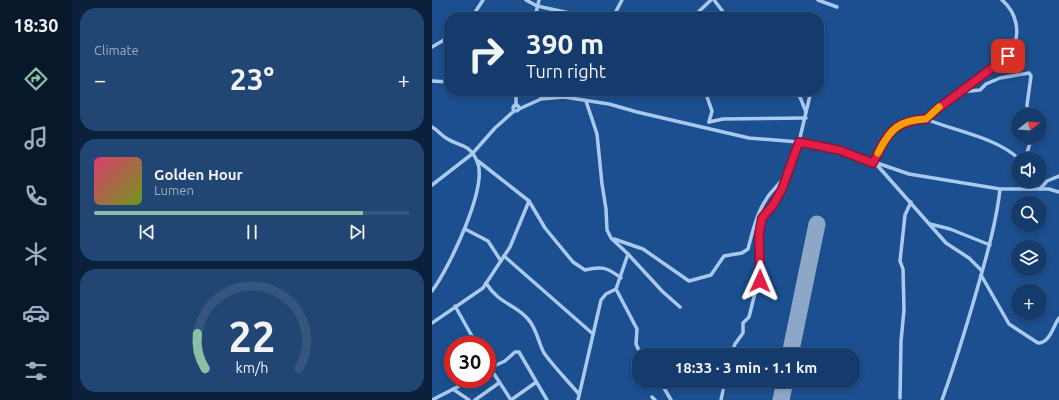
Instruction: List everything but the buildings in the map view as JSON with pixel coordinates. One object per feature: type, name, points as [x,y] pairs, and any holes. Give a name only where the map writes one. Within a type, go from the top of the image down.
[{"type":"street","points":[[475,12],[483,0]]},
{"type":"street","points":[[526,0],[538,6],[563,12]]},
{"type":"street","points":[[536,12],[540,0]]},
{"type":"street","points":[[616,12],[622,0]]},
{"type":"street","points":[[698,12],[712,0],[723,12]]},
{"type":"street","points":[[818,0],[837,7]]},
{"type":"street","points":[[926,119],[958,92],[1012,51],[1018,36],[1018,29],[1013,14],[1008,5],[1002,0]]},
{"type":"street","points":[[1008,5],[1009,0]]},
{"type":"street","points":[[432,47],[444,40]]},
{"type":"street","points":[[958,92],[980,90],[986,84],[1000,78],[1029,73],[1031,76],[1027,108]]},
{"type":"street","points":[[432,81],[444,82]]},
{"type":"street","points":[[432,185],[472,154],[495,128],[514,110],[513,107],[516,106],[516,96]]},
{"type":"street","points":[[706,127],[712,111],[707,96]]},
{"type":"street","points":[[799,96],[806,113]]},
{"type":"street","points":[[734,348],[743,333],[743,323],[749,317],[755,293],[759,285],[759,234],[762,218],[776,201],[799,142],[806,118],[810,96]]},
{"type":"street","points":[[514,110],[541,99],[564,97],[706,127],[749,138],[799,142],[839,150],[909,174],[1000,189],[1040,189],[1059,192]]},
{"type":"street","points":[[586,101],[597,134],[607,230],[611,238],[662,291],[680,307]]},
{"type":"street","points":[[516,106],[519,109]]},
{"type":"street","points":[[709,122],[723,119],[806,118]]},
{"type":"street","points":[[875,163],[885,139],[896,128],[911,120],[926,119],[963,131],[992,143],[1011,154]]},
{"type":"street","points":[[432,127],[448,140],[465,146],[478,161],[529,201],[545,228],[573,262],[585,270],[595,266],[609,270],[621,278]]},
{"type":"street","points":[[433,290],[465,229],[476,200],[479,171],[478,161]]},
{"type":"street","points":[[875,163],[946,243],[969,258],[982,273],[1009,324],[1038,343],[1047,340],[1059,318]]},
{"type":"street","points":[[1040,189],[1047,181],[1059,176]]},
{"type":"street","points":[[611,238],[643,249],[688,281],[711,275],[725,255],[742,254],[748,249],[759,209],[771,191],[785,178]]},
{"type":"street","points":[[942,400],[955,365],[990,245],[998,210],[1000,189]]},
{"type":"street","points":[[432,323],[455,306],[478,293],[486,283],[504,256],[529,201]]},
{"type":"street","points":[[900,398],[901,341],[904,310],[903,269],[900,261],[905,215],[911,202]]},
{"type":"street","points":[[930,224],[950,229],[990,245]]},
{"type":"street","points":[[465,229],[491,244],[501,261]]},
{"type":"street","points":[[578,400],[578,393],[601,300],[606,294],[616,289],[628,254]]},
{"type":"street","points":[[504,256],[593,334]]},
{"type":"street","points":[[486,283],[498,298],[520,312],[530,321],[536,330],[545,354],[578,393]]},
{"type":"street","points":[[432,284],[433,290]]},
{"type":"street","points":[[616,289],[637,329],[638,348]]},
{"type":"street","points":[[455,306],[472,336]]},
{"type":"street","points":[[496,366],[505,361],[515,352],[519,352],[535,383],[547,400]]},
{"type":"street","points":[[496,378],[511,400],[535,383]]},
{"type":"street","points":[[476,400],[499,382]]},
{"type":"street","points":[[664,388],[671,400]]},
{"type":"street","points":[[721,400],[724,388]]},
{"type":"street","points":[[432,400],[453,389],[468,400]]},
{"type":"runway","points":[[791,348],[817,224]]},
{"type":"runway","points":[[781,400],[784,388]]},
{"type":"slow traffic","points":[[878,153],[885,139],[896,128],[906,121],[926,119],[939,107]]},
{"type":"route","points":[[760,281],[760,225],[762,218],[776,201],[782,189],[789,166],[799,142],[839,150],[873,163],[885,139],[896,128],[906,121],[926,119],[1008,56]]}]
